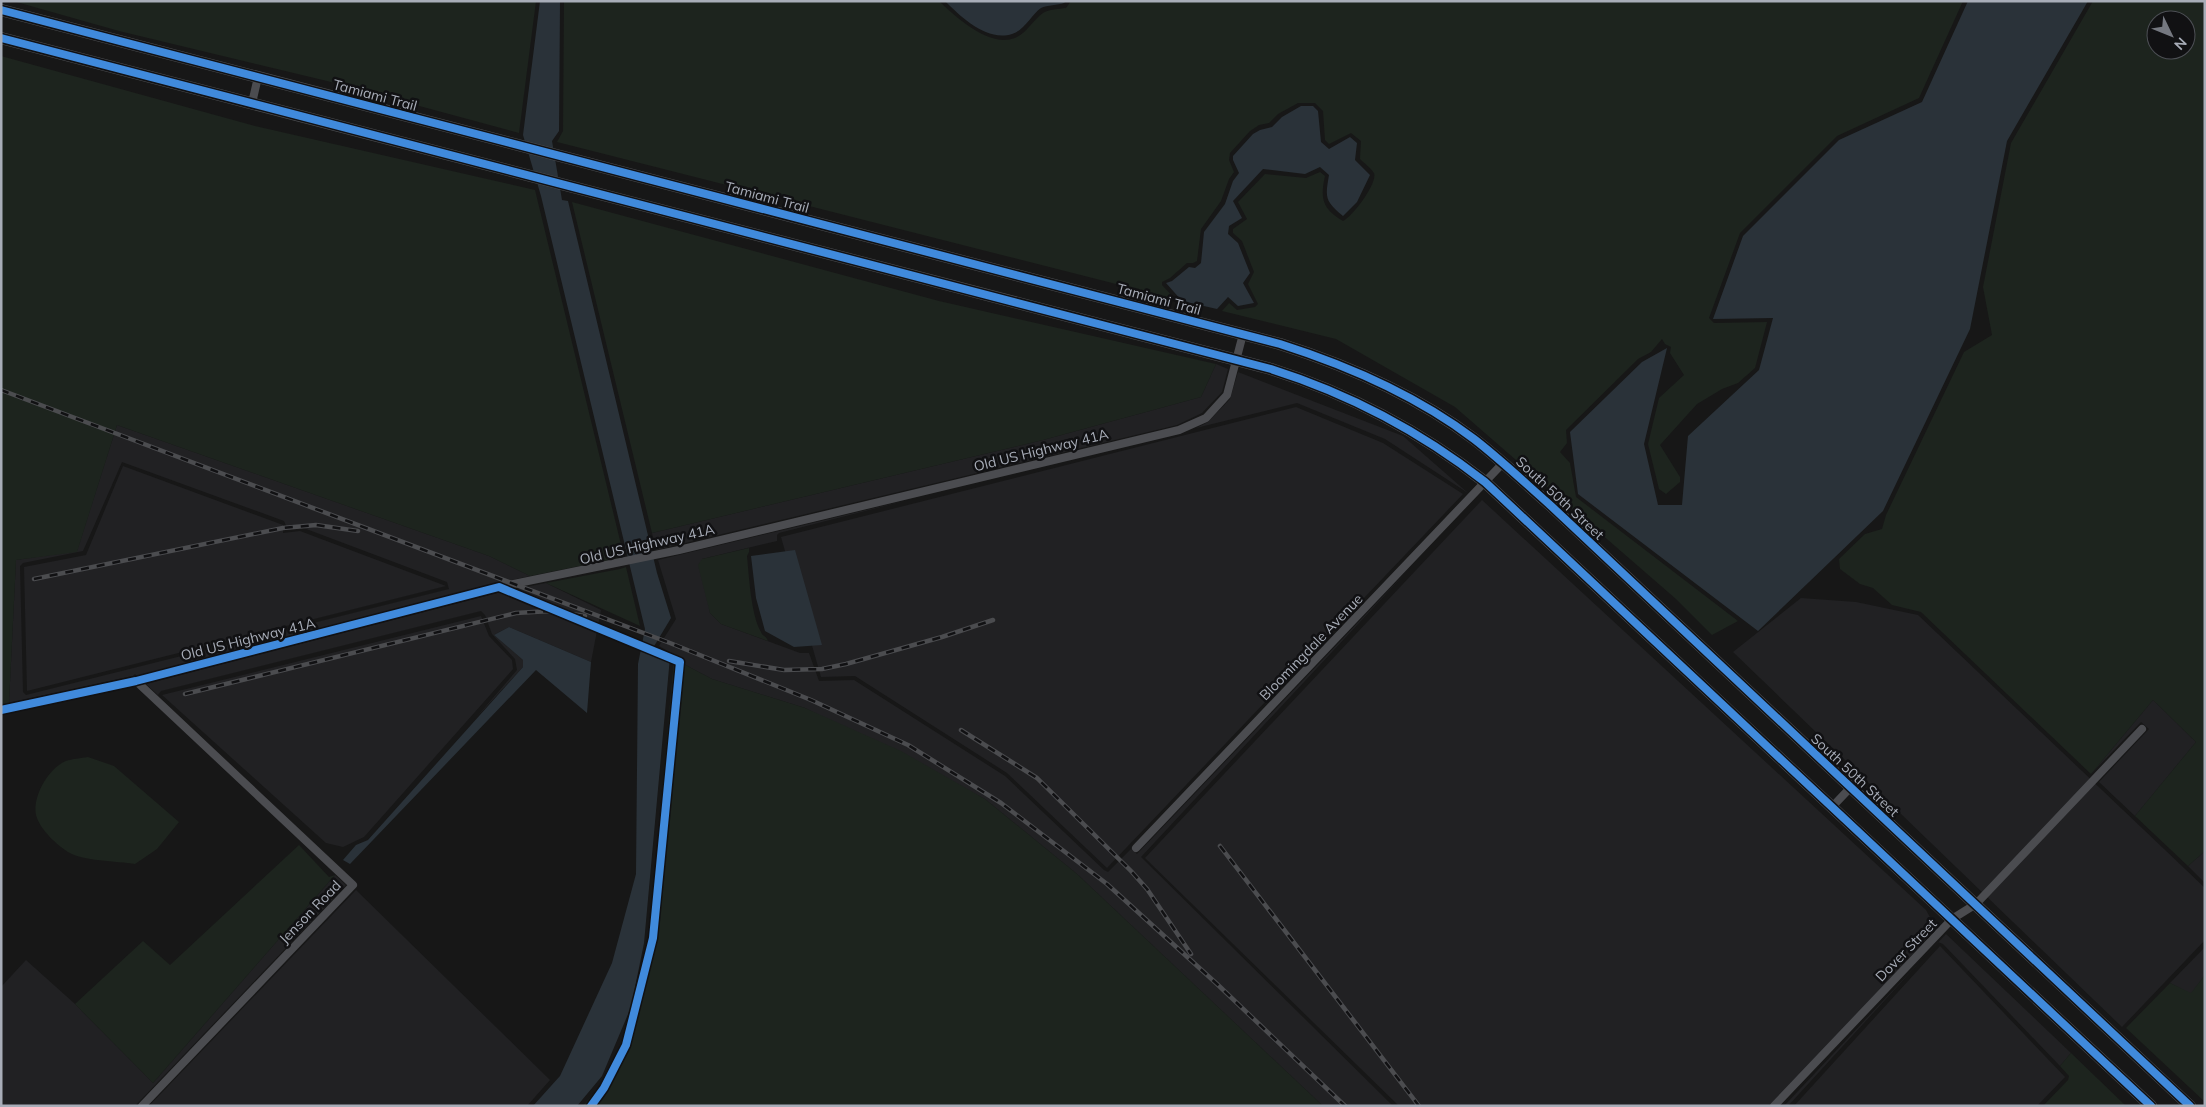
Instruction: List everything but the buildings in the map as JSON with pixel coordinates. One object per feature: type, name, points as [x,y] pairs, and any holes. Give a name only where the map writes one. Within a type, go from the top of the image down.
[{"type":"main road","name":"Tamiami Trail","points":[[1,10],[1243,334],[1313,355],[1348,368],[1415,400],[1475,440],[1503,463]]},
{"type":"main road","points":[[1,38],[1236,360],[1304,379],[1366,405],[1428,441],[1485,482],[2151,1106]]},
{"type":"main road","name":"South 50th Street","points":[[1503,463],[2190,1106]]},
{"type":"street","points":[[252,104],[258,77]]},
{"type":"street","name":"Old US Highway 41A","points":[[1,710],[136,681],[499,588],[658,555],[1179,430],[1206,418],[1227,395],[1243,334]]},
{"type":"street","name":"Bloomingdale Avenue","points":[[1136,848],[1503,463]]},
{"type":"street","name":"Jenson Road","points":[[136,681],[353,885],[142,1106]]},
{"type":"street","name":"Dover Street","points":[[1774,1106],[1952,919],[1976,904],[2142,729]]},
{"type":"street","points":[[1832,807],[1851,788]]},
{"type":"shaded area","points":[[13,1],[536,1],[519,133],[327,81],[119,31]]},
{"type":"shaded area","points":[[540,1],[560,1],[559,131],[552,141],[562,200],[568,201],[657,573],[671,618],[653,648],[670,657],[644,943],[631,1007],[602,1076],[577,1106],[533,1106],[560,1076],[612,963],[636,874],[638,664],[645,629],[541,196],[523,135]]},
{"type":"shaded area","points":[[564,1],[939,1],[954,15],[984,35],[1005,40],[1019,36],[1043,13],[1066,8],[1071,1],[1963,1],[1919,98],[1837,136],[1740,233],[1709,318],[1714,323],[1767,322],[1755,368],[1738,383],[1722,389],[1697,404],[1660,445],[1680,477],[1680,482],[1666,494],[1659,489],[1648,444],[1659,398],[1684,375],[1670,353],[1671,347],[1665,344],[1662,339],[1651,352],[1638,359],[1566,430],[1567,443],[1560,452],[1570,463],[1576,497],[1738,621],[1712,635],[1676,599],[1455,407],[1336,339],[1222,311],[1229,303],[1237,310],[1255,307],[1258,304],[1248,284],[1254,272],[1242,241],[1233,233],[1233,229],[1247,219],[1238,202],[1265,174],[1306,178],[1320,172],[1325,176],[1324,202],[1336,217],[1343,221],[1358,207],[1372,184],[1374,173],[1360,159],[1361,141],[1351,133],[1329,144],[1325,140],[1323,111],[1315,103],[1298,103],[1278,114],[1269,123],[1259,125],[1250,131],[1230,153],[1229,160],[1234,172],[1229,179],[1221,201],[1201,229],[1197,261],[1187,263],[1170,278],[1162,282],[1162,285],[1175,299],[557,142],[563,131]]},
{"type":"shaded area","points":[[945,1],[1066,1],[1041,8],[1017,32],[1003,36],[975,27]]},
{"type":"shaded area","points":[[1968,1],[2088,1],[2007,141],[1970,329],[1883,511],[1758,631],[1578,494],[1570,432],[1642,362],[1667,348],[1644,444],[1658,505],[1682,505],[1688,436],[1759,370],[1773,318],[1713,319],[1743,236],[1839,140],[1922,102]]},
{"type":"shaded area","points":[[2093,1],[2205,1],[2205,851],[2188,866],[2135,816],[2196,742],[2153,700],[2091,774],[1921,612],[1892,605],[1873,588],[1860,584],[1840,569],[1839,559],[1865,534],[1882,529],[1886,515],[1964,352],[1992,335],[1983,287],[2011,143]]},
{"type":"shaded area","points":[[1,56],[255,126],[535,190],[624,557],[530,576],[489,556],[117,425],[77,552],[16,560],[9,703],[1,705]]},
{"type":"shaded area","points":[[1301,106],[1313,106],[1318,111],[1321,142],[1329,149],[1350,137],[1357,143],[1355,160],[1370,175],[1357,202],[1343,216],[1337,211],[1327,194],[1329,175],[1320,167],[1305,174],[1263,169],[1233,201],[1242,218],[1229,226],[1228,234],[1238,243],[1250,273],[1243,283],[1254,303],[1238,306],[1228,297],[1217,309],[1182,301],[1166,283],[1172,281],[1189,267],[1195,268],[1201,263],[1204,232],[1225,204],[1233,181],[1239,173],[1233,156],[1253,134],[1272,127],[1282,117]]},
{"type":"shaded area","points":[[572,202],[939,301],[1216,364],[1201,397],[1043,440],[652,533]]},
{"type":"shaded area","points":[[1216,364],[1228,369],[1222,392],[1202,413],[1177,425],[656,550],[652,533],[1043,440],[1201,397]]},
{"type":"shaded area","points":[[1238,372],[1403,436],[1468,493],[1385,439],[1297,403],[1196,428],[1208,422],[1230,399]]},
{"type":"shaded area","points":[[1296,407],[1383,443],[1463,494],[1107,868],[1007,773],[855,676],[821,677],[781,537]]},
{"type":"shaded area","points":[[117,425],[489,556],[530,576],[137,676],[135,674],[133,676],[9,703],[16,560],[77,551]],"holes":[[[122,462],[284,521],[287,528],[301,527],[447,582],[449,589],[26,695],[23,692],[20,566],[23,563],[83,551]]]},
{"type":"shaded area","points":[[123,466],[283,525],[283,533],[300,531],[446,586],[27,691],[24,567],[86,555]]},
{"type":"shaded area","points":[[908,500],[779,533],[777,541],[702,559],[710,613],[721,624],[800,653],[809,653],[819,681],[854,680],[1005,776],[1108,872],[1131,849],[1137,854],[1412,566],[1141,857],[1393,1106],[1323,1106],[1077,874],[985,799],[805,708],[712,679],[674,659],[673,654],[659,646],[676,619],[658,560]]},
{"type":"shaded area","points":[[1482,500],[1926,910],[1932,921],[1928,937],[1778,1106],[1399,1106],[1145,858]]},
{"type":"shaded area","points":[[749,548],[747,556],[755,616],[762,634],[768,641],[721,624],[710,613],[698,565],[702,559]]},
{"type":"shaded area","points":[[795,550],[822,645],[794,647],[765,631],[756,598],[751,556]]},
{"type":"shaded area","points":[[626,567],[640,626],[546,583],[620,569]]},
{"type":"shaded area","points":[[546,583],[601,610],[591,662],[509,627],[494,635],[523,660],[523,667],[474,720],[517,670],[515,659],[492,634],[485,615],[481,611],[161,691],[158,695],[146,684],[501,592]]},
{"type":"shaded area","points":[[1801,598],[1856,602],[1918,615],[2205,888],[2205,940],[2122,1027],[1733,652]]},
{"type":"shaded area","points":[[481,616],[489,636],[512,660],[513,669],[364,837],[343,847],[326,843],[162,695]]},
{"type":"shaded area","points":[[509,627],[591,662],[587,713],[536,670],[350,864],[343,860],[356,845],[368,840],[523,667],[523,660],[494,635]]},
{"type":"shaded area","points":[[674,659],[712,679],[805,708],[901,751],[985,799],[1077,874],[1323,1106],[583,1106],[606,1078],[635,1009],[648,945]]},
{"type":"shaded area","points":[[2153,700],[2196,742],[2135,816],[2099,782],[2149,729],[2141,722],[2091,774]]},
{"type":"shaded area","points":[[88,757],[114,766],[179,822],[157,849],[135,864],[74,855],[50,837],[37,818],[35,811],[36,802],[47,777],[66,761]]},
{"type":"shaded area","points":[[299,845],[329,877],[335,875],[153,1083],[75,1004],[143,941],[170,965]]},
{"type":"shaded area","points":[[2205,851],[2205,883],[2188,866]]},
{"type":"shaded area","points":[[335,875],[346,885],[135,1106],[1,1106],[1,987],[26,960],[75,1004],[153,1083]]},
{"type":"shaded area","points":[[356,890],[550,1080],[527,1106],[149,1106]]},
{"type":"shaded area","points":[[1946,934],[2071,1053],[2060,1066],[1943,944],[1938,942]]},
{"type":"shaded area","points":[[1940,946],[2065,1077],[2037,1106],[1794,1106]]},
{"type":"shaded area","points":[[2205,947],[2205,975],[2191,994],[2170,983]]},
{"type":"shaded area","points":[[1922,959],[1788,1106],[1784,1106]]},
{"type":"shaded area","points":[[2205,975],[2205,1102],[2126,1028],[2170,983],[2191,993]]},
{"type":"shaded area","points":[[2071,1053],[2126,1106],[2043,1106],[2068,1080],[2069,1076],[2060,1066]]},
{"type":"railway","points":[[1,390],[670,643],[811,700],[908,745],[1001,803],[1107,884],[1217,984],[1345,1106]]},
{"type":"railway","points":[[34,579],[283,528],[316,525],[358,531]]},
{"type":"railway","points":[[185,694],[516,613],[551,611],[585,616]]},
{"type":"railway","points":[[729,661],[784,670],[822,669],[942,637],[993,620]]},
{"type":"railway","points":[[961,730],[1037,778],[1147,889],[1191,954]]},
{"type":"railway","points":[[1220,846],[1419,1106]]},
{"type":"cycle path","points":[[1,10],[1280,344],[1356,372],[1405,395],[1452,423],[1474,439],[1549,504],[2190,1106]]},
{"type":"cycle path","points":[[1,38],[1271,369],[1356,402],[1410,430],[1485,482],[2151,1106]]},
{"type":"cycle path","points":[[1,710],[136,681],[499,587],[680,662],[653,938],[626,1045],[604,1088],[591,1106]]}]
